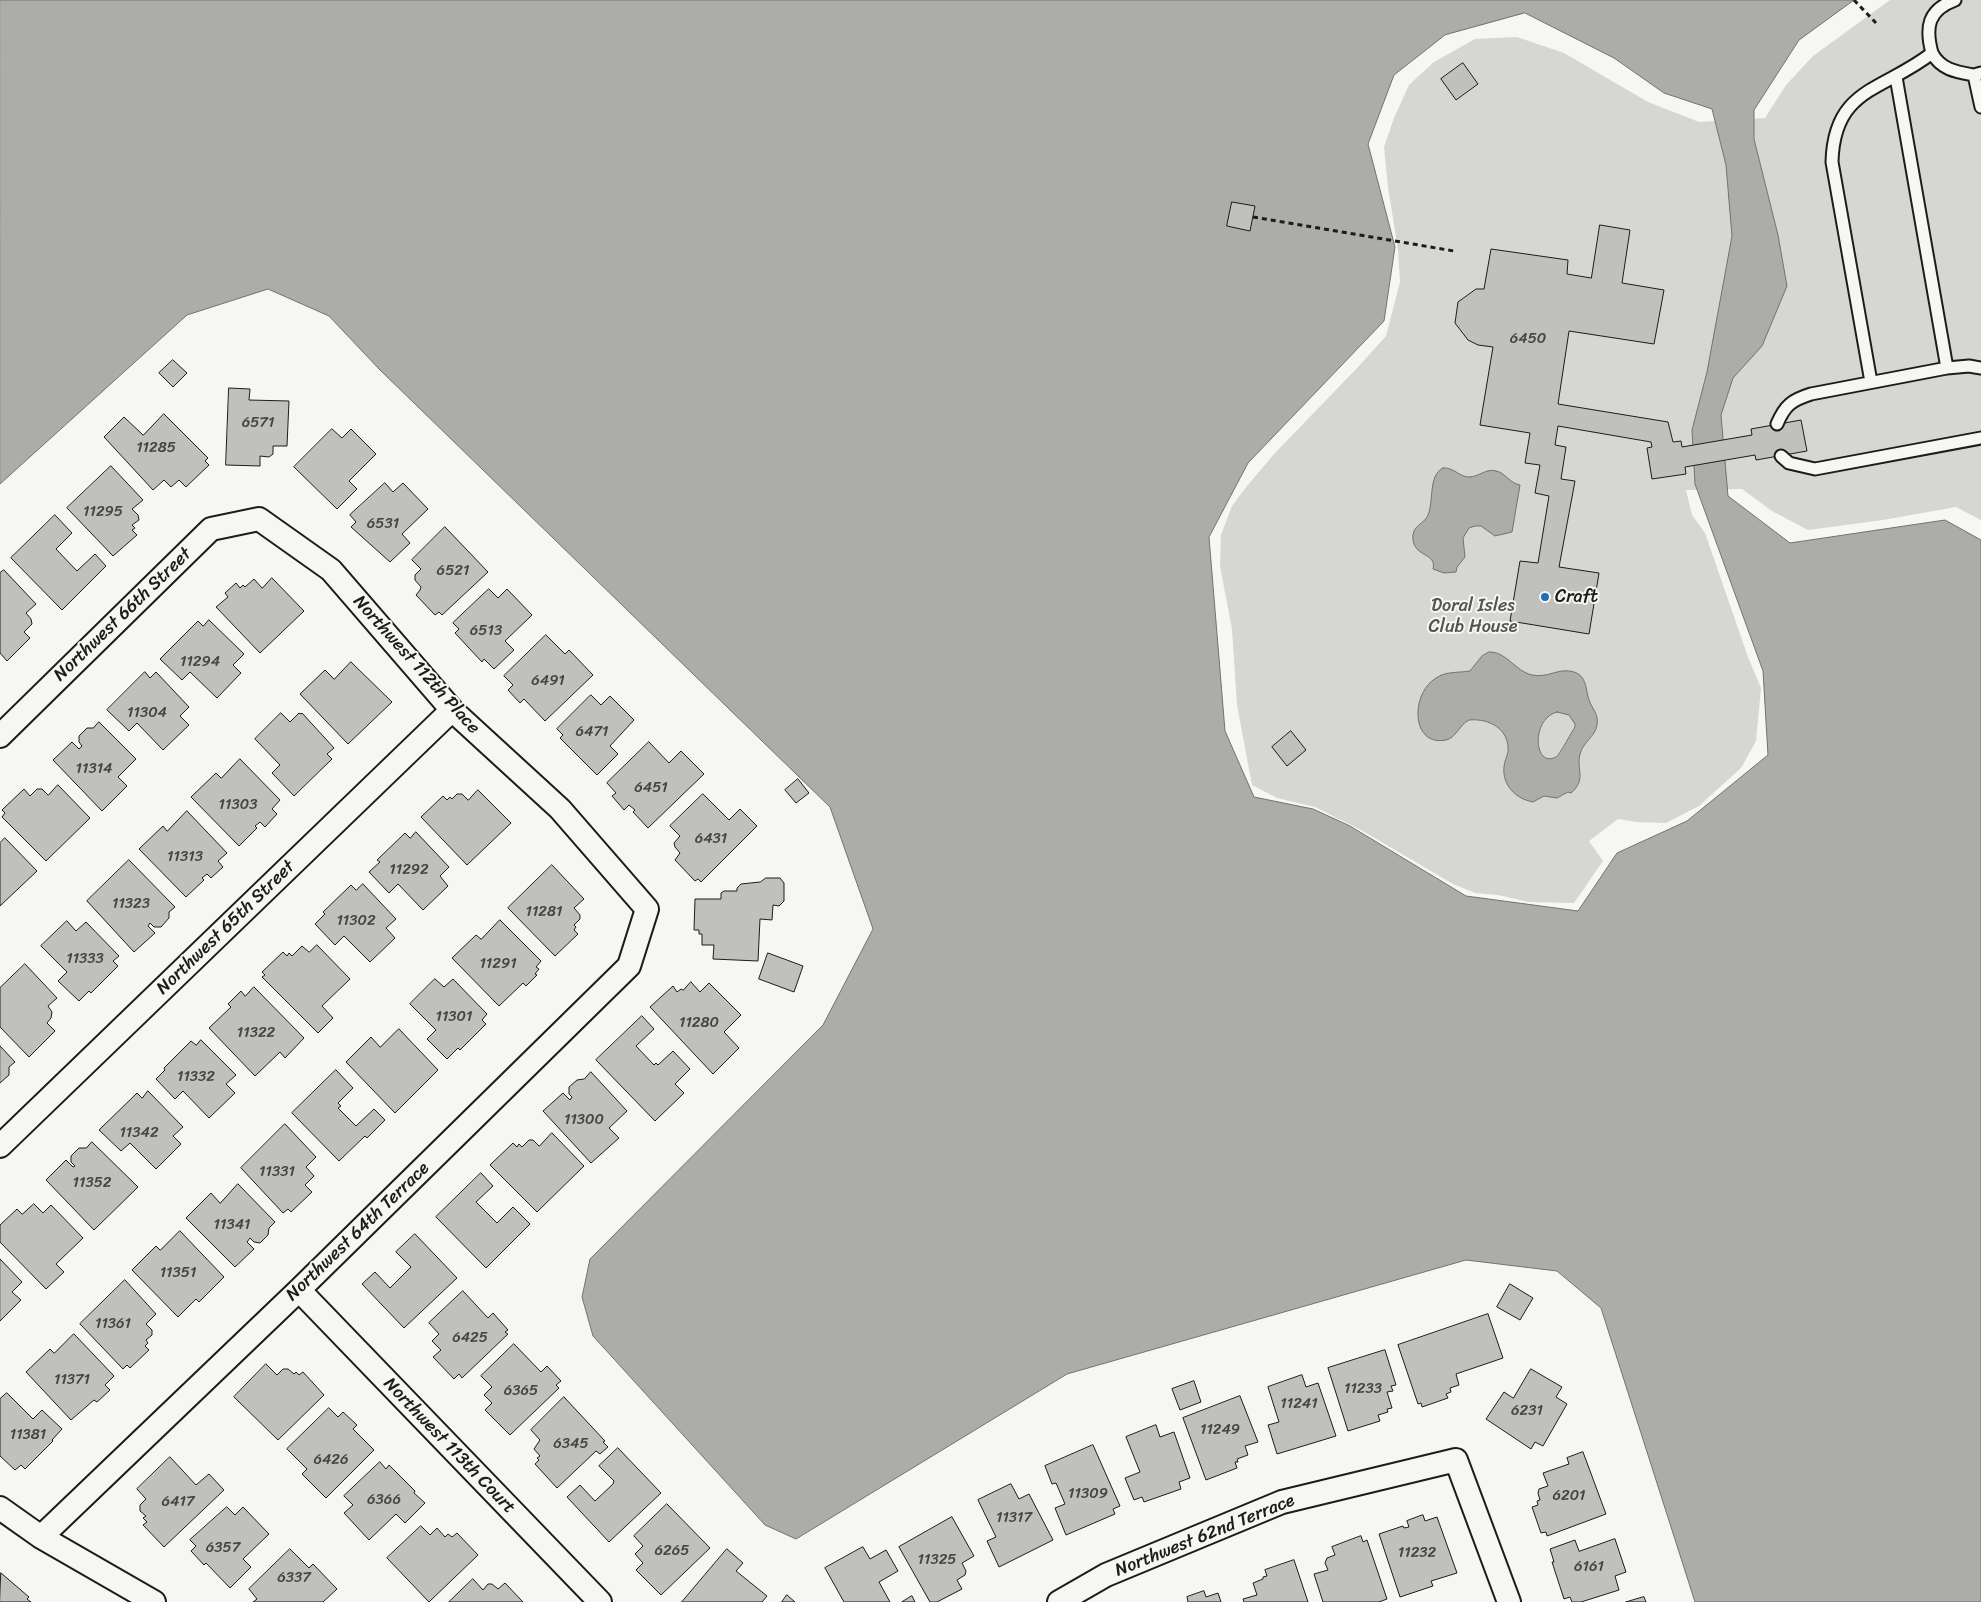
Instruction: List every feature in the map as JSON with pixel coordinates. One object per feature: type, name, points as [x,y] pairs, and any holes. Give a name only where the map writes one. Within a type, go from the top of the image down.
[{"type":"street","name":"Northwest 112th Place","points":[[259,519],[331,570],[452,710],[560,809],[647,909]]},
{"type":"street","name":"Northwest 66th Street","points":[[0,736],[211,529],[259,519]]},
{"type":"street","name":"Northwest 65th Street","points":[[0,1146],[452,710]]},
{"type":"street","name":"Northwest 64th Terrace","points":[[41,1537],[299,1290],[629,966],[647,909]]},
{"type":"street","name":"Northwest 113th Court","points":[[299,1290],[600,1602]]},
{"type":"street","name":"Northwest 62nd Terrace","points":[[1067,1598],[1106,1575],[1282,1502],[1456,1460],[1509,1602]]},
{"type":"street","points":[[0,1508],[41,1537],[154,1602]]},
{"type":"lane","points":[[1955,0],[1945,4],[1932,15],[1928,28],[1929,41],[1937,62],[1952,71],[1978,74],[1981,107]]},
{"type":"lane","points":[[1871,382],[1832,162],[1833,144],[1836,129],[1842,116],[1852,103],[1868,92],[1915,67],[1932,53]]},
{"type":"lane","points":[[1896,77],[1947,368]]},
{"type":"lane","points":[[1777,424],[1782,412],[1794,400],[1811,394],[1947,368],[1969,366],[1981,368]]},
{"type":"lane","points":[[1781,456],[1789,463],[1815,469],[1981,438]]},
{"type":"path","points":[[1854,0],[1876,23]]},
{"type":"path","points":[[1253,217],[1454,251]]},
{"type":"green space","name":"Doral Isles Club House","points":[[1890,0],[1981,0],[1981,520],[1956,507],[1883,520],[1808,530],[1772,511],[1742,489],[1686,490],[1692,515],[1705,533],[1748,657],[1761,688],[1756,741],[1741,768],[1699,806],[1666,823],[1618,819],[1589,841],[1603,861],[1574,903],[1529,902],[1498,895],[1475,893],[1453,884],[1361,830],[1315,807],[1277,798],[1252,785],[1237,705],[1232,629],[1220,566],[1221,535],[1232,506],[1247,486],[1275,453],[1386,336],[1400,282],[1398,250],[1384,147],[1394,118],[1409,85],[1434,62],[1475,39],[1517,37],[1564,53],[1648,102],[1699,122],[1765,118],[1786,85],[1813,56]]},
{"type":"shaded area","points":[[0,0],[1854,0],[1799,40],[1754,110],[1754,139],[1778,235],[1787,286],[1762,346],[1733,378],[1721,415],[1728,496],[1790,543],[1945,520],[1981,540],[1981,1602],[1695,1602],[1601,1308],[1557,1271],[1466,1260],[1067,1374],[796,1539],[765,1525],[593,1336],[582,1297],[590,1259],[823,1025],[873,929],[830,807],[380,370],[329,316],[268,289],[187,315],[0,484]],"holes":[[[1525,13],[1614,58],[1664,93],[1712,109],[1726,165],[1732,236],[1707,372],[1692,430],[1695,484],[1763,671],[1768,755],[1687,821],[1617,853],[1578,911],[1466,896],[1350,826],[1313,809],[1254,797],[1225,731],[1209,537],[1248,463],[1384,321],[1395,247],[1368,144],[1394,75],[1445,35]]]},
{"type":"shaded area","points":[[1443,468],[1469,477],[1492,470],[1520,485],[1512,532],[1495,536],[1481,526],[1469,528],[1463,538],[1465,557],[1457,567],[1456,572],[1444,573],[1433,569],[1432,560],[1418,549],[1413,540],[1414,531],[1428,515],[1435,476]]},
{"type":"shaded area","points":[[1489,652],[1495,653],[1506,658],[1520,670],[1537,676],[1561,671],[1575,672],[1584,681],[1589,700],[1596,715],[1597,725],[1580,754],[1580,779],[1576,788],[1571,793],[1568,792],[1557,798],[1544,796],[1533,802],[1521,798],[1511,790],[1504,774],[1504,765],[1508,752],[1506,737],[1502,731],[1491,723],[1469,720],[1452,737],[1446,740],[1434,740],[1426,736],[1418,718],[1422,695],[1428,686],[1436,678],[1444,674],[1470,671],[1482,656]],"holes":[[[1557,712],[1569,715],[1575,727],[1558,756],[1549,759],[1543,756],[1538,742],[1542,724],[1548,716]]]},
{"type":"building","points":[[1463,63],[1478,84],[1456,100],[1441,79]]},
{"type":"building","points":[[1232,202],[1255,206],[1250,231],[1227,226]]},
{"type":"building","points":[[1600,225],[1630,230],[1622,283],[1664,290],[1654,344],[1569,331],[1558,404],[1668,422],[1673,442],[1681,441],[1682,447],[1752,435],[1751,429],[1801,420],[1807,451],[1756,460],[1755,455],[1685,467],[1686,474],[1652,479],[1647,448],[1652,447],[1651,442],[1558,426],[1555,445],[1566,447],[1561,479],[1575,481],[1559,567],[1599,573],[1589,634],[1510,621],[1520,561],[1538,563],[1549,496],[1535,493],[1540,465],[1525,463],[1530,433],[1480,425],[1493,347],[1478,345],[1468,340],[1455,323],[1458,302],[1476,289],[1484,289],[1491,249],[1568,260],[1567,274],[1591,278]]},
{"type":"building","points":[[173,360],[187,373],[173,387],[159,373]]},
{"type":"building","points":[[229,388],[250,389],[249,400],[289,401],[287,446],[273,446],[273,454],[269,457],[260,456],[260,466],[226,465]]},
{"type":"building","points":[[164,414],[208,458],[205,461],[209,465],[186,487],[179,480],[171,487],[164,480],[153,490],[104,437],[124,417],[143,435]]},
{"type":"building","points":[[332,429],[342,438],[351,429],[376,454],[349,481],[357,489],[337,509],[294,467]]},
{"type":"building","points":[[111,466],[143,500],[132,509],[138,515],[139,520],[132,525],[135,528],[132,530],[137,535],[113,556],[67,508]]},
{"type":"building","points":[[385,483],[393,492],[403,483],[428,509],[402,534],[410,543],[390,562],[351,527],[356,522],[350,515]]},
{"type":"building","points":[[55,515],[72,533],[56,549],[77,571],[95,554],[106,566],[62,610],[11,558]]},
{"type":"building","points":[[445,527],[488,572],[442,615],[439,612],[435,615],[416,595],[421,587],[415,580],[415,575],[421,569],[412,560]]},
{"type":"building","points":[[4,570],[36,604],[26,613],[31,619],[32,624],[24,632],[30,638],[7,661],[0,653],[0,573]]},
{"type":"building","points":[[272,578],[304,611],[260,653],[216,607],[228,597],[225,593],[236,583],[240,588],[243,585],[245,587],[254,579],[262,588]]},
{"type":"building","points":[[489,589],[498,598],[507,589],[532,615],[505,641],[514,650],[494,669],[484,659],[482,662],[455,633],[459,629],[453,623]]},
{"type":"building","points":[[209,620],[244,654],[233,665],[241,673],[217,698],[190,672],[182,680],[160,659],[198,621],[203,626]]},
{"type":"building","points":[[546,635],[565,654],[569,650],[593,675],[545,721],[524,699],[520,703],[508,690],[513,685],[504,676]]},
{"type":"building","points":[[351,662],[392,702],[348,744],[300,694],[325,670],[334,679]]},
{"type":"building","points":[[145,672],[150,678],[156,672],[189,707],[180,716],[189,725],[163,750],[137,723],[129,731],[107,710]]},
{"type":"building","points":[[591,695],[601,705],[610,696],[634,720],[610,746],[618,754],[597,775],[560,738],[563,735],[557,729]]},
{"type":"building","points":[[281,713],[290,722],[299,713],[302,713],[334,748],[327,754],[332,759],[294,796],[272,773],[280,765],[255,739]]},
{"type":"building","points":[[99,722],[136,759],[118,777],[127,786],[102,811],[53,760],[72,742],[79,749],[82,746],[79,742],[79,736],[87,728],[93,728]]},
{"type":"building","points":[[1291,731],[1306,750],[1287,766],[1272,747]]},
{"type":"building","points":[[649,742],[669,763],[681,751],[704,774],[648,828],[629,805],[624,810],[612,796],[616,793],[607,783]]},
{"type":"building","points":[[240,759],[280,800],[272,809],[277,814],[265,827],[260,822],[255,826],[257,828],[239,846],[191,797],[216,773],[221,778]]},
{"type":"building","points":[[798,779],[809,793],[796,803],[785,790]]},
{"type":"building","points":[[58,785],[90,818],[46,861],[2,817],[5,813],[2,810],[24,789],[30,796],[37,789],[42,789],[48,795]]},
{"type":"building","points":[[478,790],[511,823],[467,865],[421,817],[443,796],[447,800],[450,797],[452,799],[457,794],[462,794],[468,800]]},
{"type":"building","points":[[703,794],[729,820],[740,809],[757,826],[701,882],[698,879],[695,881],[675,860],[680,853],[674,843],[680,836],[670,826]]},
{"type":"building","points":[[187,811],[227,853],[218,861],[223,867],[211,878],[207,874],[202,878],[204,880],[186,897],[139,849],[163,826],[167,831]]},
{"type":"building","points":[[416,832],[449,867],[440,876],[448,886],[423,910],[398,884],[389,893],[369,872],[380,862],[377,860],[405,833],[410,838]]},
{"type":"building","points":[[5,838],[37,871],[0,906],[0,843]]},
{"type":"building","points":[[129,860],[175,907],[169,912],[169,918],[161,927],[154,927],[150,923],[148,926],[155,933],[134,952],[87,901]]},
{"type":"building","points":[[552,865],[584,899],[574,908],[580,915],[580,919],[574,925],[576,927],[574,930],[578,934],[555,956],[508,908]]},
{"type":"building","points":[[766,878],[780,878],[784,883],[784,901],[779,906],[773,905],[772,920],[760,919],[758,961],[713,959],[714,945],[702,945],[702,934],[699,934],[699,930],[694,930],[695,899],[721,899],[721,893],[724,891],[737,891],[741,884],[760,882]]},
{"type":"building","points":[[363,884],[396,919],[386,928],[395,938],[370,962],[344,936],[335,945],[315,924],[325,914],[323,912],[351,885],[356,890]]},
{"type":"building","points":[[500,920],[541,961],[536,967],[539,969],[535,974],[537,975],[526,986],[523,983],[499,1006],[452,958],[476,935],[481,939]]},
{"type":"building","points":[[67,921],[76,931],[86,922],[119,956],[113,961],[118,966],[91,993],[89,991],[79,1001],[58,981],[67,972],[41,946]]},
{"type":"building","points":[[317,945],[350,979],[322,1006],[333,1018],[318,1033],[262,977],[265,975],[262,972],[283,952],[287,956],[289,953],[292,956],[302,946],[309,952]]},
{"type":"building","points":[[768,953],[803,966],[794,992],[759,979]]},
{"type":"building","points":[[25,964],[57,998],[48,1006],[52,1012],[51,1018],[47,1023],[55,1031],[29,1057],[0,1027],[0,988]]},
{"type":"building","points":[[435,979],[444,987],[453,979],[487,1014],[482,1020],[486,1024],[460,1050],[458,1048],[447,1059],[427,1039],[436,1030],[410,1004]]},
{"type":"building","points":[[691,982],[700,992],[709,983],[741,1015],[724,1032],[739,1048],[713,1074],[650,1007],[673,986],[677,992],[681,989],[683,990]]},
{"type":"building","points":[[254,987],[304,1038],[285,1058],[280,1052],[255,1076],[209,1028],[231,1007],[228,1004],[241,991],[245,996]]},
{"type":"building","points":[[642,1016],[654,1029],[636,1046],[654,1065],[656,1063],[658,1065],[673,1051],[690,1069],[675,1084],[684,1093],[655,1121],[596,1060]]},
{"type":"building","points":[[399,1029],[438,1070],[395,1113],[346,1062],[371,1037],[380,1047]]},
{"type":"building","points":[[201,1040],[236,1075],[226,1084],[235,1093],[209,1118],[183,1091],[175,1099],[156,1079],[165,1070],[164,1068],[191,1041],[196,1045]]},
{"type":"building","points":[[0,1046],[15,1062],[9,1067],[9,1075],[0,1083]]},
{"type":"building","points":[[336,1070],[353,1088],[338,1103],[341,1106],[338,1108],[356,1126],[374,1109],[385,1120],[339,1161],[292,1113]]},
{"type":"building","points":[[591,1072],[627,1111],[609,1128],[619,1138],[591,1163],[543,1111],[563,1093],[570,1100],[572,1097],[569,1094],[569,1087],[577,1080],[584,1079]]},
{"type":"building","points":[[148,1091],[183,1127],[173,1136],[181,1144],[156,1169],[130,1143],[121,1151],[99,1130],[137,1093],[142,1098]]},
{"type":"building","points":[[285,1124],[316,1157],[306,1167],[314,1176],[305,1185],[312,1192],[291,1212],[288,1209],[283,1213],[241,1168]]},
{"type":"building","points":[[552,1133],[584,1166],[537,1212],[490,1165],[513,1143],[517,1147],[519,1144],[522,1147],[529,1140],[533,1140],[539,1146]]},
{"type":"building","points":[[92,1142],[138,1187],[94,1230],[46,1180],[66,1160],[73,1167],[75,1166],[71,1162],[71,1156],[79,1148],[86,1148]]},
{"type":"building","points":[[481,1173],[493,1186],[476,1202],[497,1223],[513,1207],[530,1224],[486,1268],[436,1217]]},
{"type":"building","points":[[238,1184],[275,1222],[269,1228],[268,1235],[260,1243],[254,1242],[250,1238],[247,1242],[254,1249],[235,1267],[186,1218],[211,1193],[220,1203]]},
{"type":"building","points":[[34,1204],[43,1213],[51,1205],[83,1238],[56,1264],[64,1272],[46,1289],[0,1242],[0,1225],[17,1209],[22,1214]]},
{"type":"building","points":[[180,1231],[224,1277],[199,1302],[196,1299],[178,1317],[132,1270],[156,1246],[160,1250]]},
{"type":"building","points":[[415,1234],[457,1278],[404,1328],[362,1284],[375,1272],[390,1288],[411,1267],[396,1252]]},
{"type":"building","points":[[0,1259],[22,1282],[12,1292],[21,1300],[0,1321]]},
{"type":"building","points":[[125,1280],[156,1314],[146,1324],[152,1330],[152,1335],[146,1340],[148,1343],[145,1346],[149,1350],[130,1368],[127,1365],[123,1369],[80,1324]]},
{"type":"building","points":[[1510,1284],[1533,1298],[1520,1320],[1497,1307]]},
{"type":"building","points":[[463,1291],[488,1318],[493,1313],[508,1330],[505,1332],[508,1334],[462,1378],[459,1374],[454,1379],[433,1357],[441,1350],[432,1341],[439,1334],[429,1323]]},
{"type":"building","points":[[1488,1314],[1503,1358],[1456,1374],[1459,1385],[1450,1388],[1451,1392],[1446,1394],[1448,1398],[1422,1407],[1421,1403],[1418,1404],[1398,1345]]},
{"type":"building","points":[[74,1334],[114,1376],[105,1385],[110,1390],[97,1402],[94,1400],[71,1420],[26,1372],[50,1349],[54,1353]]},
{"type":"building","points":[[514,1344],[541,1372],[547,1366],[561,1381],[556,1385],[559,1388],[510,1435],[485,1410],[492,1403],[484,1395],[492,1387],[481,1376]]},
{"type":"building","points":[[1385,1350],[1396,1385],[1391,1386],[1393,1391],[1387,1392],[1392,1408],[1387,1409],[1388,1412],[1378,1415],[1380,1421],[1348,1431],[1328,1368]]},
{"type":"building","points":[[266,1364],[277,1375],[283,1369],[288,1369],[294,1374],[296,1372],[299,1375],[303,1372],[324,1395],[278,1440],[234,1397]]},
{"type":"building","points":[[1531,1369],[1562,1387],[1556,1397],[1567,1404],[1543,1446],[1535,1442],[1531,1449],[1486,1419],[1504,1392],[1513,1398]]},
{"type":"building","points":[[1302,1375],[1306,1387],[1318,1383],[1336,1436],[1277,1454],[1268,1425],[1279,1422],[1268,1387]]},
{"type":"building","points":[[1194,1381],[1201,1402],[1180,1410],[1172,1389]]},
{"type":"building","points":[[7,1393],[33,1419],[42,1410],[62,1429],[53,1441],[25,1469],[21,1465],[15,1470],[0,1456],[0,1399]]},
{"type":"building","points":[[1240,1396],[1258,1442],[1245,1446],[1248,1455],[1237,1459],[1238,1462],[1235,1462],[1237,1468],[1206,1480],[1183,1418]]},
{"type":"building","points":[[564,1397],[605,1441],[603,1442],[608,1447],[600,1454],[596,1451],[557,1488],[535,1464],[540,1456],[534,1449],[540,1440],[531,1430]]},
{"type":"building","points":[[329,1408],[338,1417],[343,1412],[357,1425],[353,1429],[374,1450],[326,1498],[302,1474],[307,1469],[287,1449]]},
{"type":"building","points":[[1156,1425],[1160,1437],[1174,1432],[1190,1478],[1179,1482],[1181,1489],[1144,1502],[1142,1497],[1134,1500],[1125,1478],[1140,1472],[1126,1437]]},
{"type":"building","points":[[1093,1445],[1120,1506],[1113,1509],[1115,1514],[1066,1535],[1055,1508],[1065,1504],[1056,1483],[1052,1484],[1045,1466]]},
{"type":"building","points":[[618,1448],[661,1493],[609,1542],[567,1497],[580,1485],[595,1501],[613,1484],[614,1481],[599,1466]]},
{"type":"building","points":[[1583,1452],[1606,1514],[1547,1536],[1546,1532],[1541,1533],[1532,1507],[1538,1505],[1537,1501],[1540,1500],[1539,1489],[1548,1486],[1543,1473],[1569,1464],[1567,1458]]},
{"type":"building","points":[[170,1457],[196,1485],[209,1474],[224,1490],[164,1547],[143,1525],[147,1522],[143,1518],[146,1516],[140,1511],[140,1505],[146,1499],[137,1489]]},
{"type":"building","points":[[380,1462],[386,1469],[389,1465],[425,1503],[405,1523],[396,1514],[369,1540],[344,1513],[353,1505],[344,1496]]},
{"type":"building","points":[[1011,1484],[1019,1499],[1029,1494],[1053,1540],[999,1567],[987,1541],[996,1537],[978,1500]]},
{"type":"building","points":[[667,1504],[710,1548],[661,1595],[636,1570],[643,1563],[635,1554],[643,1546],[634,1536]]},
{"type":"building","points":[[227,1507],[235,1515],[243,1507],[269,1534],[243,1559],[251,1567],[230,1588],[206,1563],[204,1565],[191,1551],[196,1546],[190,1540]]},
{"type":"building","points":[[1423,1515],[1425,1521],[1437,1517],[1457,1573],[1431,1581],[1433,1586],[1400,1597],[1379,1534],[1403,1526],[1404,1528],[1409,1527],[1407,1521]]},
{"type":"building","points":[[952,1517],[974,1556],[962,1563],[966,1571],[965,1575],[957,1580],[962,1589],[937,1602],[930,1602],[899,1547]]},
{"type":"building","points":[[421,1526],[430,1535],[437,1528],[445,1537],[448,1534],[452,1537],[457,1533],[478,1555],[429,1602],[387,1558]]},
{"type":"building","points":[[1361,1536],[1363,1542],[1367,1540],[1387,1599],[1379,1602],[1323,1602],[1314,1574],[1328,1570],[1325,1563],[1327,1558],[1335,1555],[1332,1547]]},
{"type":"building","points":[[1615,1539],[1626,1572],[1615,1576],[1619,1590],[1581,1602],[1572,1602],[1570,1597],[1564,1599],[1552,1562],[1554,1562],[1550,1549],[1575,1540],[1579,1551]]},
{"type":"building","points":[[863,1547],[870,1559],[886,1550],[898,1571],[879,1582],[890,1602],[844,1602],[825,1568]]},
{"type":"building","points":[[290,1549],[309,1568],[313,1564],[337,1589],[323,1602],[253,1602],[257,1599],[249,1589]]},
{"type":"building","points":[[727,1549],[743,1563],[736,1571],[767,1596],[762,1602],[682,1602]]},
{"type":"building","points":[[1294,1560],[1308,1602],[1244,1602],[1243,1599],[1257,1595],[1253,1583],[1267,1576],[1265,1570]]},
{"type":"building","points":[[1,1573],[29,1597],[27,1599],[31,1602],[0,1602]]},
{"type":"building","points":[[473,1579],[483,1590],[488,1584],[492,1584],[498,1589],[505,1583],[523,1602],[449,1602]]},
{"type":"building","points":[[1204,1591],[1206,1597],[1218,1593],[1221,1602],[1188,1602],[1187,1597]]},
{"type":"building","points":[[787,1595],[795,1602],[782,1602]]},
{"type":"building","points":[[912,1596],[915,1602],[902,1602]]},
{"type":"building","points":[[1644,1597],[1646,1602],[1626,1602]]},
{"type":"place","name":"Craft","points":[[1545,597]]}]
